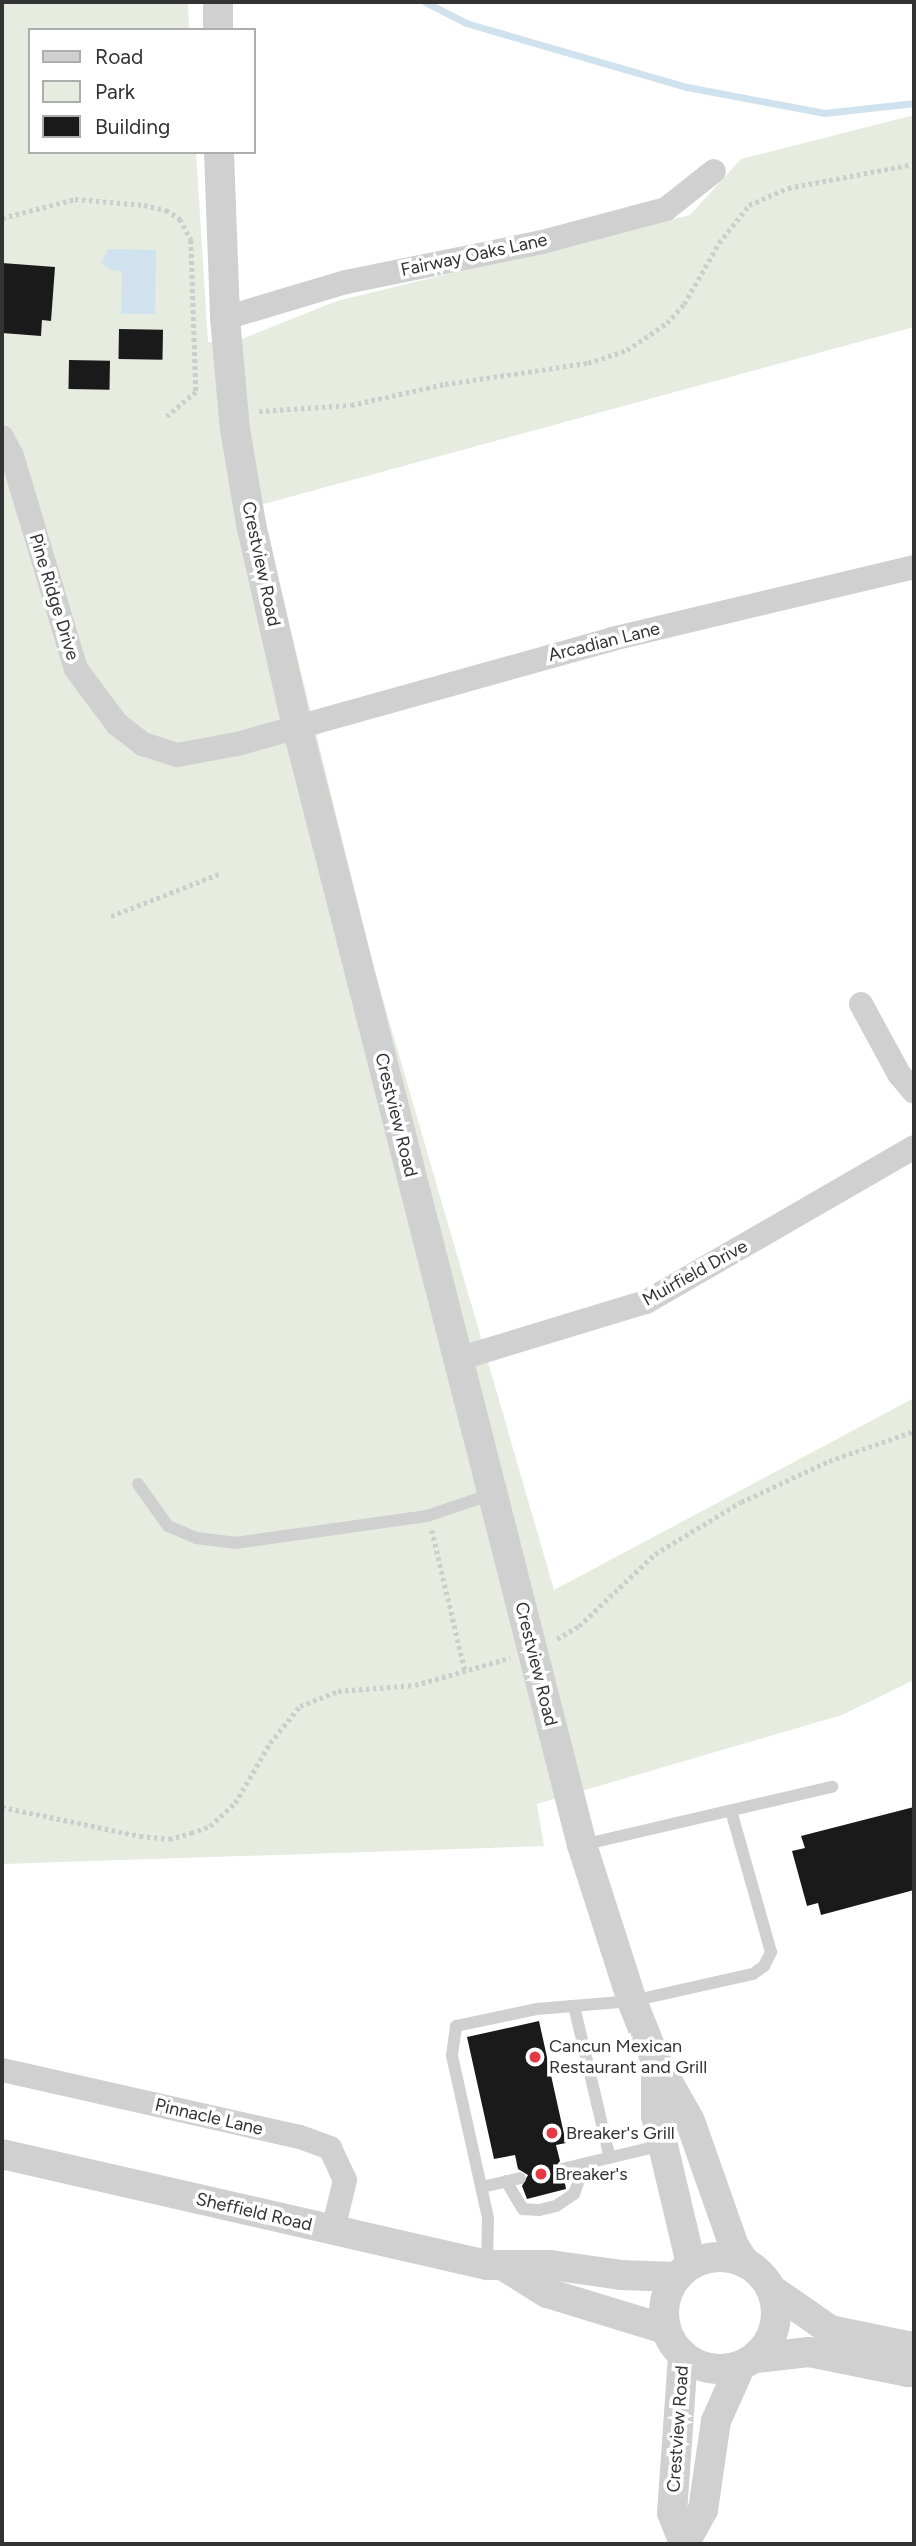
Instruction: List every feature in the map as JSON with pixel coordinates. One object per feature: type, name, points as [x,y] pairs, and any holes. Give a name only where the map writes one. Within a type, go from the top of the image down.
[{"type":"street","points":[[218,2],[218,28]]},
{"type":"street","name":"Crestview Road","points":[[219,154],[225,318],[233,405],[251,524],[297,726],[582,1845],[632,2001],[656,2061],[690,2122],[734,2246],[745,2263]]},
{"type":"street","name":"Fairway Oaks Lane","points":[[225,318],[346,282],[542,242],[666,209],[714,171]]},
{"type":"street","name":"Pine Ridge Drive","points":[[2,438],[12,456],[76,669],[117,724],[143,744],[177,755],[297,726]]},
{"type":"street","name":"Arcadian Lane","points":[[297,726],[612,639],[914,567]]},
{"type":"street","points":[[861,1004],[899,1074],[914,1092]]},
{"type":"street","name":"Muirfield Drive","points":[[458,1359],[646,1302],[914,1147]]},
{"type":"street","name":"Crestview Road","points":[[656,2061],[656,2116],[683,2271]]},
{"type":"street","name":"Pinnacle Lane","points":[[2,2070],[300,2137],[330,2148],[345,2180],[333,2230]]},
{"type":"street","name":"Sheffield Road","points":[[2,2154],[497,2267],[547,2293],[665,2329]]},
{"type":"street","points":[[914,2352],[908,2346],[831,2330],[771,2289],[745,2263],[727,2257],[683,2271],[663,2311],[665,2329],[683,2356],[703,2368],[809,2352],[908,2372],[914,2368]]},
{"type":"street","name":"Sheffield Road","points":[[497,2267],[550,2265],[622,2275],[683,2271]]},
{"type":"street","points":[[748,2362],[775,2326],[771,2289]]},
{"type":"street","name":"Crestview Road","points":[[683,2356],[671,2513],[684,2543]]},
{"type":"street","name":"Crestview Road","points":[[684,2543],[703,2510],[716,2421],[748,2362]]},
{"type":"lane","points":[[138,1484],[168,1526],[196,1538],[222,1541],[427,1516],[492,1494]]},
{"type":"lane","points":[[582,1845],[832,1787]]},
{"type":"lane","points":[[497,2267],[452,2055],[456,2026],[574,2006],[632,2001],[753,1973],[764,1966],[771,1952],[731,1811]]},
{"type":"lane","points":[[574,2006],[610,2158]]},
{"type":"lane","points":[[562,2169],[663,2145]]},
{"type":"lane","points":[[506,2182],[523,2209],[547,2208],[574,2194],[585,2164]]},
{"type":"lane","points":[[482,2187],[520,2178]]},
{"type":"path","points":[[167,416],[196,392],[208,393],[246,412],[351,405],[610,356],[667,323],[684,304],[732,223],[749,205],[788,187],[914,164]]},
{"type":"path","points":[[2,218],[75,199],[144,205],[166,210],[180,219],[191,240],[196,392]]},
{"type":"path","points":[[111,916],[219,874]]},
{"type":"path","points":[[2,1807],[140,1836],[169,1839],[210,1826],[235,1803],[270,1743],[300,1706],[338,1691],[415,1685],[465,1671],[487,1668],[563,1637],[655,1555],[741,1502],[829,1461],[914,1431]]},
{"type":"path","points":[[427,1516],[465,1671]]},
{"type":"green space","points":[[2,2],[188,2],[189,28],[28,28],[28,154],[196,154],[208,342],[239,340],[337,301],[690,215],[741,159],[914,115],[914,327],[260,505],[373,965],[554,1590],[914,1398],[914,1680],[842,1715],[537,1804],[544,1846],[2,1864]]},
{"type":"water","points":[[108,249],[156,250],[155,314],[121,314],[122,271],[110,270],[101,263]]},
{"type":"building","points":[[2,263],[55,267],[51,321],[42,320],[41,336],[2,333]]},
{"type":"building","points":[[119,329],[163,330],[162,360],[118,359]]},
{"type":"building","points":[[69,360],[110,361],[109,390],[68,389]]},
{"type":"building","points":[[914,1807],[914,1890],[821,1915],[818,1903],[807,1906],[792,1851],[805,1848],[801,1836]]},
{"type":"building","points":[[539,2021],[566,2143],[556,2145],[560,2161],[553,2170],[564,2178],[566,2189],[527,2199],[522,2186],[528,2175],[518,2169],[515,2155],[494,2159],[467,2037]]},
{"type":"waterway","points":[[425,2],[466,23],[687,87],[824,113],[914,103]]},
{"type":"place","name":"Cancun Mexican Restaurant and Grill","points":[[535,2057]]},
{"type":"place","name":"Breaker's Grill","points":[[552,2133]]},
{"type":"place","name":"Breaker's","points":[[541,2174]]}]
